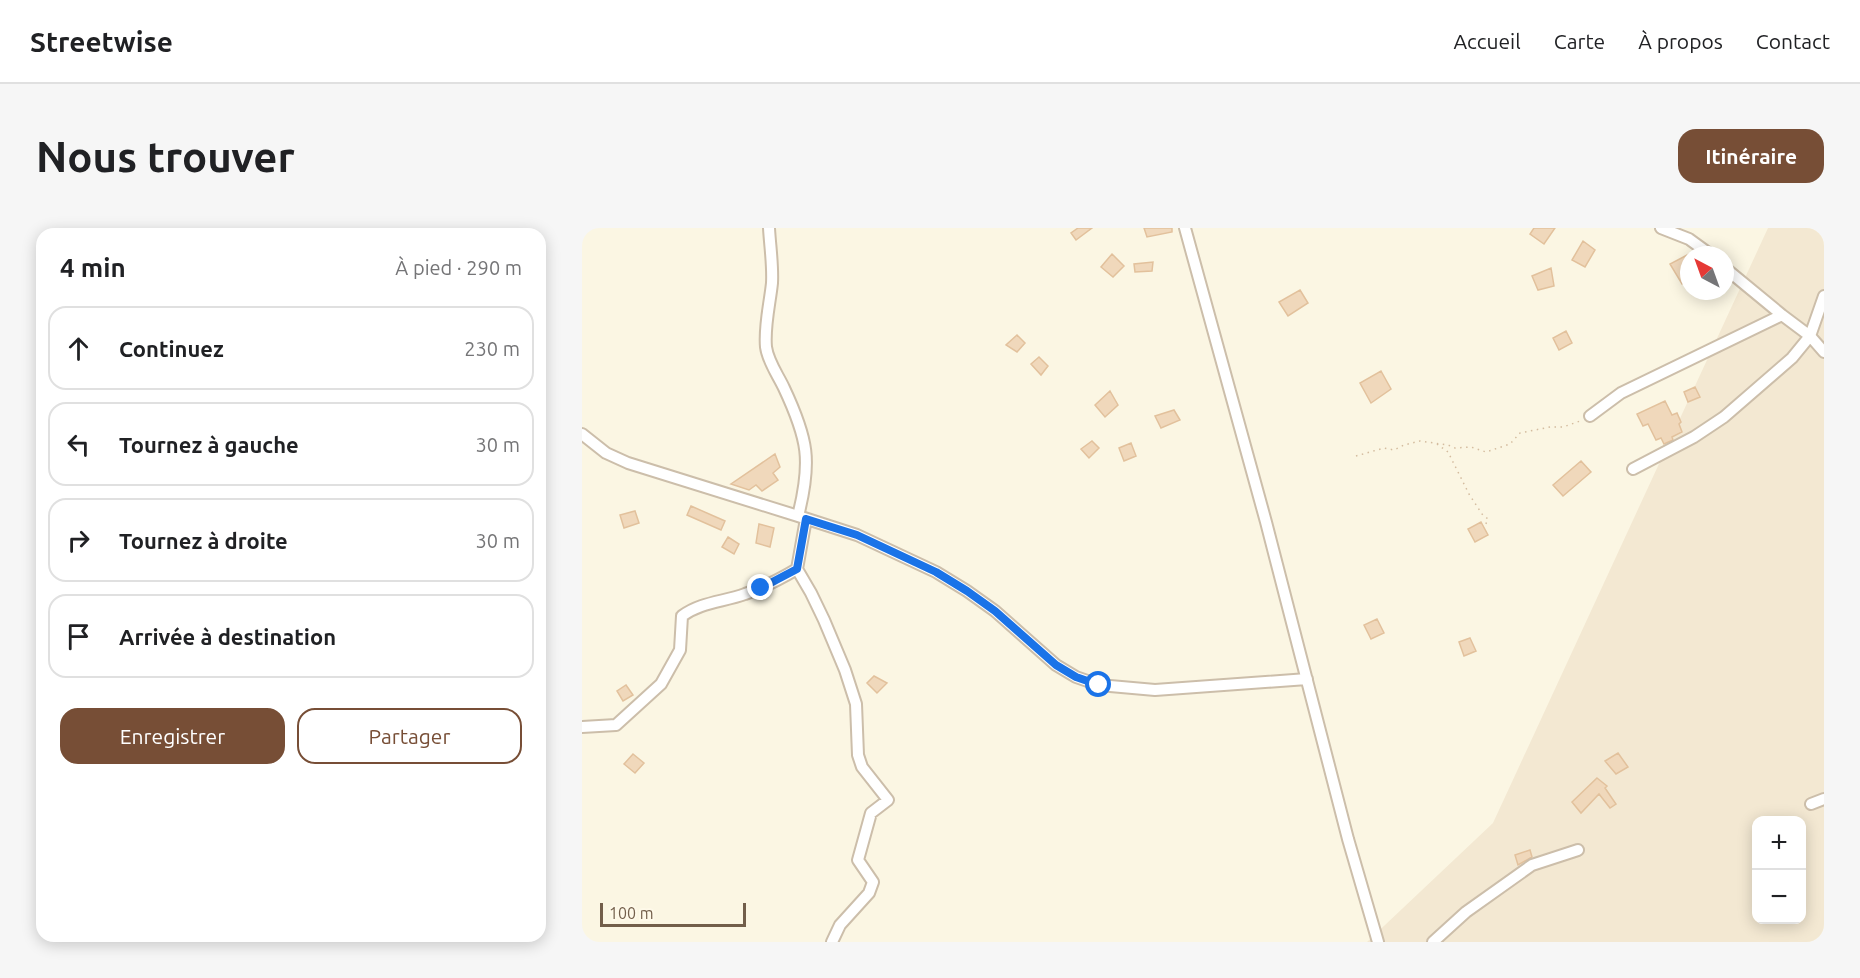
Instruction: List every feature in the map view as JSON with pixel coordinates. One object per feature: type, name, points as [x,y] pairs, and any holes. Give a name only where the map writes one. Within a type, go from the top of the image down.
[{"type":"street","points":[[769,228],[772,281],[766,346],[771,364],[799,422],[805,442],[805,488],[797,569],[824,620],[845,670],[856,704],[858,755],[862,767],[888,800],[871,813],[858,860],[873,882],[869,893],[840,925],[832,942]]},
{"type":"street","points":[[1185,228],[1348,839],[1378,942]]},
{"type":"street","points":[[1660,228],[1689,239],[1699,246]]},
{"type":"street","points":[[1734,275],[1810,336],[1824,352]]},
{"type":"street","points":[[1633,469],[1694,437],[1724,417],[1792,358],[1810,336],[1824,296]]},
{"type":"street","points":[[1590,416],[1621,393],[1782,315]]},
{"type":"street","points":[[582,434],[606,453],[628,463],[857,535],[936,572],[995,611],[1056,665],[1084,680],[1099,685],[1155,690],[1307,680]]},
{"type":"street","points":[[582,728],[616,724],[661,684],[680,650],[682,616],[703,605],[752,591],[783,578],[797,569]]},
{"type":"street","points":[[1811,804],[1824,799]]},
{"type":"street","points":[[1433,942],[1466,912],[1532,865],[1578,850]]},
{"type":"path","points":[[1356,456],[1384,448],[1394,450],[1420,441],[1455,448],[1471,447],[1486,452],[1510,444],[1520,433],[1550,427],[1563,428],[1590,416]]},
{"type":"path","points":[[1437,444],[1448,452],[1469,494],[1488,519],[1484,528]]},
{"type":"shaded area","points":[[1768,228],[1824,228],[1824,942],[1367,942],[1493,823]]},
{"type":"building","points":[[1078,228],[1092,228],[1076,240],[1071,233]]},
{"type":"building","points":[[1144,228],[1172,228],[1172,232],[1147,237]]},
{"type":"building","points":[[1534,228],[1555,228],[1544,244],[1530,234]]},
{"type":"building","points":[[1583,241],[1595,250],[1585,267],[1572,260]]},
{"type":"building","points":[[1112,254],[1124,266],[1113,277],[1101,267]]},
{"type":"building","points":[[1680,259],[1680,281],[1670,264]]},
{"type":"building","points":[[1153,262],[1152,271],[1135,272],[1134,264]]},
{"type":"building","points":[[1551,268],[1554,286],[1538,290],[1532,276]]},
{"type":"building","points":[[1300,290],[1308,303],[1288,316],[1279,302]]},
{"type":"building","points":[[1566,331],[1572,343],[1559,350],[1553,338]]},
{"type":"building","points":[[1017,335],[1025,343],[1017,352],[1006,345]]},
{"type":"building","points":[[1039,357],[1048,366],[1041,375],[1031,364]]},
{"type":"building","points":[[1381,371],[1391,389],[1371,403],[1360,383]]},
{"type":"building","points":[[1695,387],[1700,397],[1688,402],[1684,392]]},
{"type":"building","points":[[1110,391],[1118,405],[1105,417],[1095,405]]},
{"type":"building","points":[[1665,401],[1672,415],[1677,413],[1682,432],[1664,444],[1661,438],[1656,440],[1648,424],[1643,426],[1637,414]]},
{"type":"building","points":[[1174,410],[1180,420],[1161,428],[1155,416]]},
{"type":"building","points":[[1092,441],[1099,448],[1089,458],[1081,449]]},
{"type":"building","points":[[1131,443],[1136,456],[1124,461],[1119,448]]},
{"type":"building","points":[[775,454],[780,467],[773,473],[778,480],[762,491],[756,485],[749,490],[731,484]]},
{"type":"building","points":[[1581,461],[1591,472],[1563,496],[1553,485]]},
{"type":"building","points":[[691,506],[725,521],[721,530],[687,515]]},
{"type":"building","points":[[635,511],[639,523],[624,528],[620,515]]},
{"type":"building","points":[[1481,522],[1488,535],[1475,542],[1468,529]]},
{"type":"building","points":[[759,524],[774,528],[770,547],[756,543]]},
{"type":"building","points":[[728,537],[739,544],[734,554],[722,547]]},
{"type":"building","points":[[1377,619],[1384,633],[1371,639],[1364,625]]},
{"type":"building","points":[[1470,638],[1476,651],[1464,656],[1459,642]]},
{"type":"building","points":[[874,676],[887,683],[877,693],[867,683]]},
{"type":"building","points":[[626,685],[633,695],[623,701],[617,691]]},
{"type":"building","points":[[1618,753],[1628,767],[1616,774],[1605,761]]},
{"type":"building","points":[[633,754],[644,763],[635,773],[624,764]]},
{"type":"building","points":[[1597,778],[1607,786],[1605,788],[1616,804],[1610,808],[1599,794],[1581,813],[1572,802]]},
{"type":"building","points":[[1530,850],[1532,857],[1518,865],[1515,855]]},
{"type":"route","points":[[761,588],[797,569],[806,519],[857,535],[936,572],[995,611],[1056,665],[1076,677],[1099,685]]}]
